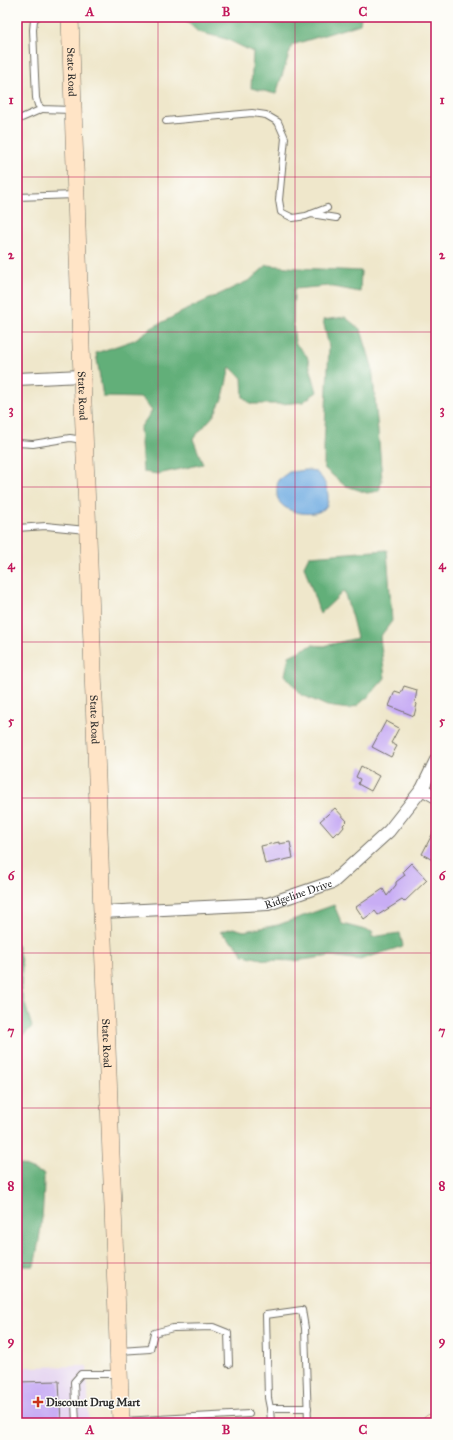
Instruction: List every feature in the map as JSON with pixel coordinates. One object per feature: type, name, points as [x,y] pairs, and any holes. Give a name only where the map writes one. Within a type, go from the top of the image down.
[{"type":"main road","name":"State Road","points":[[70,17],[84,441],[121,1422]]},
{"type":"main road","points":[[431,1423],[436,1421]]},
{"type":"street","points":[[17,379],[82,376]]},
{"type":"street","name":"Ridgeline Drive","points":[[102,912],[268,904],[333,882],[389,831],[422,789],[436,760]]},
{"type":"street","points":[[422,789],[436,797]]},
{"type":"lane","points":[[37,17],[34,20],[36,98],[38,105],[42,109]]},
{"type":"lane","points":[[17,120],[42,109],[73,110]]},
{"type":"lane","points":[[166,120],[252,113],[266,115],[278,122],[285,138],[279,200],[281,212],[292,218],[306,216],[327,208]]},
{"type":"lane","points":[[17,197],[76,195]]},
{"type":"lane","points":[[311,214],[336,218]]},
{"type":"lane","points":[[17,443],[33,444],[70,438],[84,441]]},
{"type":"lane","points":[[17,528],[46,526],[88,530]]},
{"type":"lane","points":[[271,1423],[268,1398],[266,1316],[302,1310],[305,1328],[308,1423]]},
{"type":"lane","points":[[119,1352],[150,1349],[154,1333],[173,1328],[213,1327],[228,1333],[229,1364]]},
{"type":"lane","points":[[76,1423],[74,1382],[81,1374],[120,1374]]},
{"type":"lane","points":[[270,1408],[308,1408]]},
{"type":"lane","points":[[121,1422],[249,1414]]},
{"type":"shaded area","points":[[87,1366],[89,1423],[17,1423],[17,1380],[26,1367]]},
{"type":"green space","points":[[182,17],[361,17],[360,24],[292,45],[276,94],[251,88],[253,52],[226,39],[198,32]]},
{"type":"green space","points":[[267,265],[361,271],[360,292],[328,286],[294,289],[293,323],[295,343],[307,356],[317,392],[303,402],[251,404],[243,397],[242,378],[230,367],[223,397],[214,415],[193,439],[203,464],[158,474],[143,472],[140,428],[152,411],[142,398],[103,397],[96,353],[134,340],[153,327],[250,280]]},
{"type":"green space","points":[[345,317],[361,330],[372,366],[382,480],[379,491],[367,493],[344,485],[324,468],[329,347],[323,320]]},
{"type":"green space","points":[[387,550],[392,621],[380,637],[385,678],[369,696],[358,705],[349,709],[327,706],[302,695],[285,675],[289,656],[312,645],[324,646],[357,638],[344,591],[320,614],[304,566],[309,556]]},
{"type":"green space","points":[[334,905],[342,924],[373,932],[371,937],[400,933],[403,946],[360,960],[331,956],[295,961],[266,960],[243,955],[236,945],[220,932],[233,928],[244,931],[278,925]]},
{"type":"green space","points":[[17,944],[22,966],[21,991],[32,1027],[22,1037],[17,1032]]},
{"type":"green space","points":[[17,1163],[44,1174],[42,1220],[34,1266],[17,1266]]},
{"type":"water","points":[[306,470],[315,471],[326,485],[328,496],[327,505],[319,512],[299,513],[292,511],[281,504],[277,497],[278,480],[289,472]]},
{"type":"building","points":[[404,686],[417,690],[415,702],[417,704],[414,716],[389,706],[395,691],[401,693]]},
{"type":"building","points":[[386,721],[399,728],[391,743],[397,746],[391,757],[372,747]]},
{"type":"building","points":[[361,766],[379,776],[371,791],[358,784],[360,779],[356,777]]},
{"type":"building","points":[[335,808],[347,821],[339,833],[337,832],[333,836],[320,821]]},
{"type":"building","points":[[436,827],[436,862],[422,854]]},
{"type":"building","points":[[279,842],[279,844],[290,842],[293,858],[265,864],[261,846]]},
{"type":"building","points":[[411,863],[427,880],[404,902],[402,900],[378,915],[375,911],[364,919],[356,907],[383,889],[387,896],[396,885],[396,882],[405,875],[403,871]]},
{"type":"building","name":"Discount Drug Mart","points":[[59,1381],[61,1423],[17,1423],[17,1382]]},
{"type":"place","name":"Discount Drug Mart","points":[[38,1402]]}]
